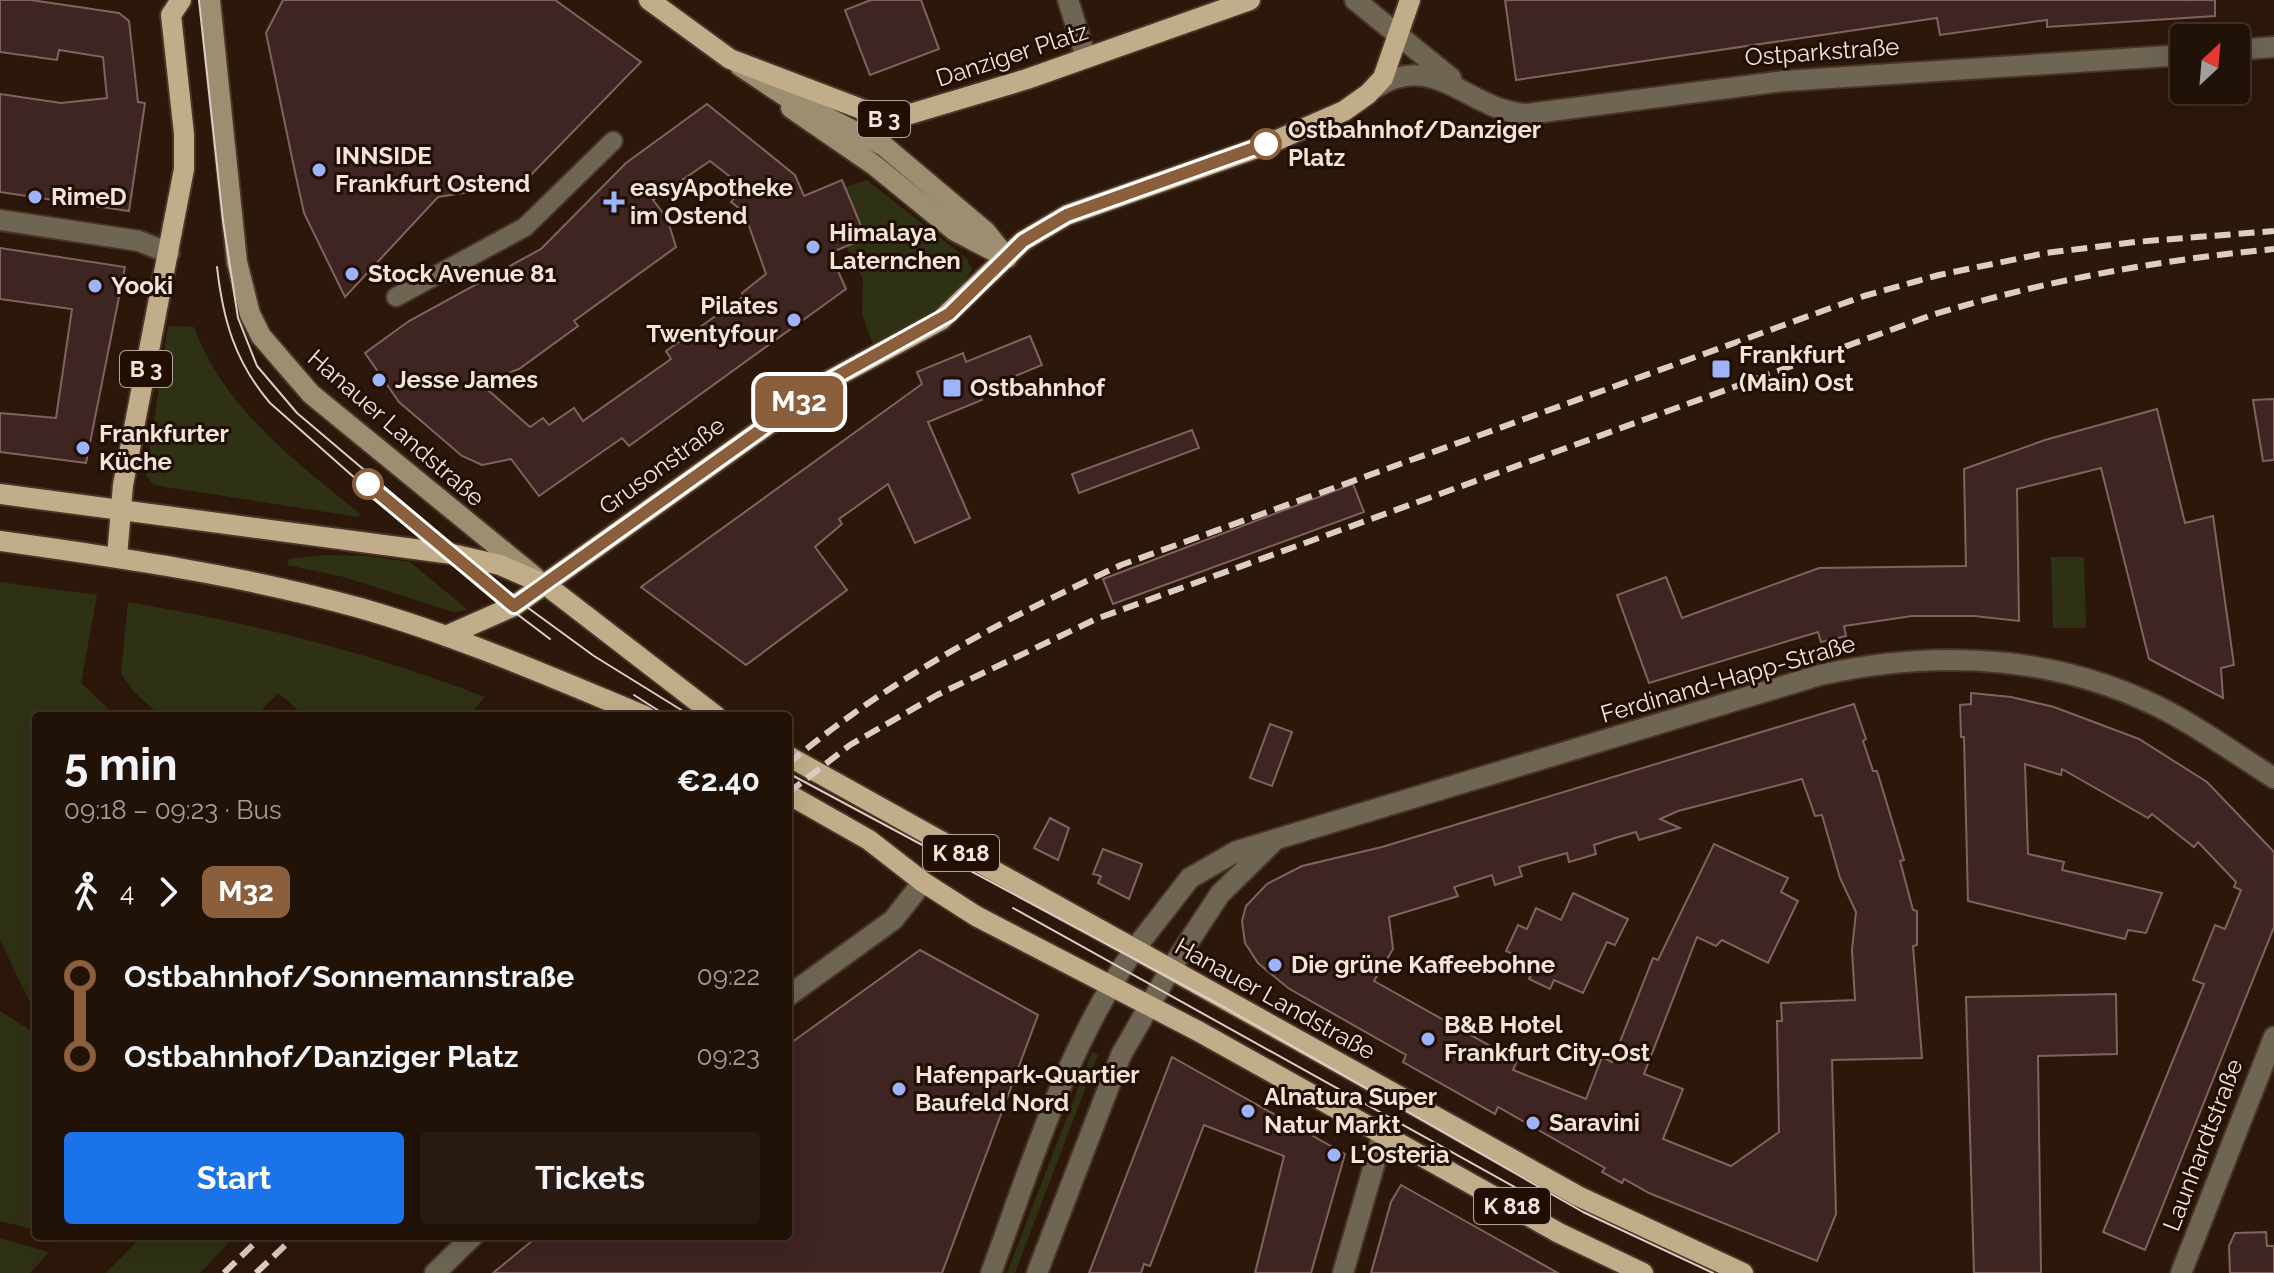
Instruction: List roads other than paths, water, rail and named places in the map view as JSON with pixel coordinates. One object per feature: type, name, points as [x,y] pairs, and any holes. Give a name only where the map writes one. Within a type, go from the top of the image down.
[{"type":"main road","name":"Hanauer Landstraße","points":[[210,0],[237,262],[250,314],[261,336],[311,394],[546,585],[711,712]]},
{"type":"main road","name":"B 3","points":[[649,0],[754,76],[818,130],[888,175],[955,231],[1007,258]]},
{"type":"main road","name":"Danziger Platz","points":[[730,59],[875,117],[896,120],[1250,0]]},
{"type":"main road","points":[[1007,258],[1041,228],[1067,215],[1313,126],[1344,111],[1375,88],[1391,62],[1410,0]]},
{"type":"main road","name":"B 3","points":[[117,557],[120,511],[180,203],[185,153],[174,5]]},
{"type":"main road","name":"Grusonstraße","points":[[546,585],[603,540],[832,379],[949,314],[1007,258]]},
{"type":"main road","name":"Hanauer Landstraße","points":[[0,494],[452,554],[500,565],[546,585]]},
{"type":"main road","points":[[0,541],[117,557],[287,589],[446,636],[635,712]]},
{"type":"main road","points":[[446,636],[492,618],[546,585]]},
{"type":"main road","name":"Hanauer Landstraße","points":[[792,758],[1578,1196],[1743,1273]]},
{"type":"main road","name":"K 818","points":[[792,796],[869,840],[923,882],[976,916],[1630,1270]]},
{"type":"street","points":[[1068,0],[1086,58]]},
{"type":"street","points":[[1355,0],[1399,35]]},
{"type":"street","name":"Ostparkstraße","points":[[1399,35],[1470,93]]},
{"type":"street","points":[[2250,49],[2274,47]]},
{"type":"street","name":"Ostparkstraße","points":[[1375,88],[1395,77],[1421,75],[1470,93],[1503,110],[1527,114],[1784,81],[2170,56]]},
{"type":"street","points":[[396,297],[525,227],[613,141]]},
{"type":"street","points":[[0,220],[139,241],[169,253]]},
{"type":"street","name":"Ferdinand-Happ-Straße","points":[[991,1273],[1064,1076],[1109,987],[1190,878],[1203,867],[1278,838],[1820,675],[1912,659],[1998,661],[2086,678],[2176,716],[2274,778]]},
{"type":"street","name":"Ferdinand-Happ-Straße","points":[[1037,1273],[1114,1071],[1147,1006],[1220,894],[1278,838]]},
{"type":"street","points":[[792,993],[893,920],[923,882]]},
{"type":"street","name":"Launhardtstraße","points":[[2181,1273],[2274,1037]]},
{"type":"street","points":[[1343,1273],[1383,1134]]},
{"type":"street","points":[[435,1273],[469,1240]]},
{"type":"tram line","points":[[199,0],[223,221],[238,318],[257,366],[297,413],[520,602],[594,656],[685,712]]},
{"type":"tram line","points":[[217,267],[227,323],[239,356],[270,403],[459,570],[550,639]]},
{"type":"tram line","points":[[634,695],[661,712]]},
{"type":"tram line","points":[[792,775],[1224,1007],[1583,1212],[1713,1273]]},
{"type":"tram line","points":[[1013,908],[1538,1200]]},
{"type":"railway","points":[[792,761],[866,705],[948,653],[1033,607],[1121,565],[1864,296],[1939,275],[2046,253],[2135,242],[2274,231]]},
{"type":"railway","points":[[792,790],[850,745],[937,695],[1096,619],[1932,315],[2101,273],[2274,249]]},
{"type":"railway","points":[[224,1273],[258,1240]]},
{"type":"railway","points":[[256,1273],[291,1240]]},
{"type":"place","name":"Ostbahnhof/Danziger Platz","points":[[1266,144]]},
{"type":"place","name":"INNSIDE Frankfurt Ostend","points":[[319,170]]},
{"type":"place","name":"RimeD","points":[[35,197]]},
{"type":"place","name":"easyApotheke im Ostend","points":[[614,202]]},
{"type":"place","name":"Himalaya Laternchen","points":[[813,247]]},
{"type":"place","name":"Stock Avenue 81","points":[[352,274]]},
{"type":"place","name":"Yooki","points":[[95,286]]},
{"type":"place","name":"Pilates Twentyfour","points":[[794,320]]},
{"type":"place","name":"Frankfurt (Main) Ost","points":[[1721,369]]},
{"type":"place","name":"Jesse James","points":[[379,380]]},
{"type":"place","name":"Ostbahnhof","points":[[952,388]]},
{"type":"place","name":"Frankfurter Küche","points":[[83,448]]},
{"type":"place","name":"Die grüne Kaffeebohne","points":[[1275,965]]},
{"type":"place","name":"B&B Hotel Frankfurt City-Ost","points":[[1428,1039]]},
{"type":"place","name":"Hafenpark-Quartier Baufeld Nord","points":[[899,1089]]},
{"type":"place","name":"Alnatura Super Natur Markt","points":[[1248,1111]]},
{"type":"place","name":"Saravini","points":[[1533,1123]]},
{"type":"place","name":"L'Osteria","points":[[1334,1155]]}]
